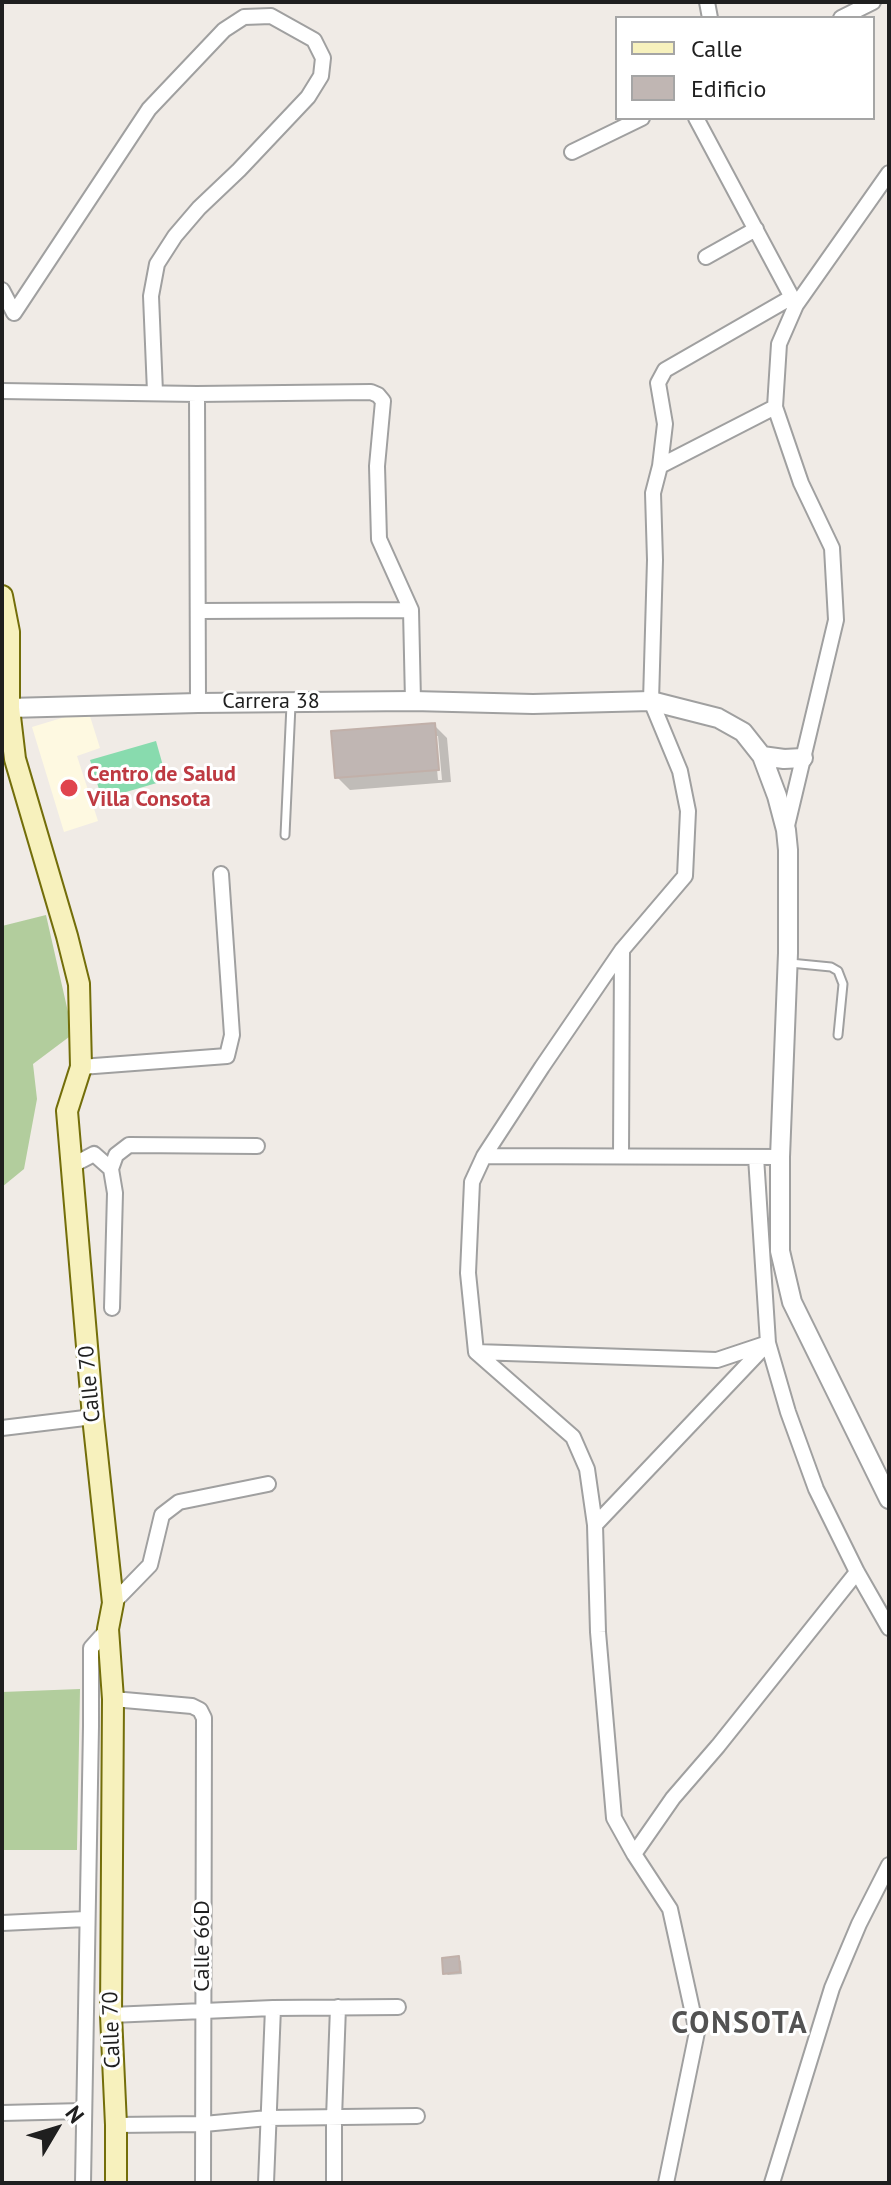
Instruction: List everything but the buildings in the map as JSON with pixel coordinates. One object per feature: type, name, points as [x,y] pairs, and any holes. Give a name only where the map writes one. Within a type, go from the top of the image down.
[{"type":"main road","name":"Calle 70","points":[[2,596],[9,632],[9,708],[15,759],[79,984],[81,1067],[67,1111],[93,1417],[113,1603],[108,1629],[113,1699],[111,2015],[116,2183]]},
{"type":"street","points":[[845,16],[873,2]]},
{"type":"street","points":[[2,290],[14,313],[149,109],[224,30],[244,17],[271,16],[314,40],[323,58],[321,76],[308,97],[199,208],[157,264],[151,296],[155,392]]},
{"type":"street","points":[[572,152],[638,120]]},
{"type":"street","points":[[697,120],[794,301]]},
{"type":"street","points":[[786,830],[836,620],[832,548],[801,483],[775,407],[779,344],[794,301],[889,173]]},
{"type":"street","points":[[706,257],[756,229]]},
{"type":"street","points":[[666,2183],[697,2032],[670,1909],[614,1818],[598,1632],[595,1525],[587,1469],[573,1437],[476,1352],[468,1273],[472,1182],[484,1156],[622,950],[685,876],[688,811],[680,771],[651,701],[655,560],[653,493],[665,424],[658,383],[665,370],[794,301]]},
{"type":"street","points":[[2,391],[197,394],[371,392],[378,395],[383,401],[377,466],[379,539],[411,610],[413,701]]},
{"type":"street","points":[[197,394],[198,703]]},
{"type":"street","points":[[660,466],[775,407]]},
{"type":"street","points":[[199,611],[411,610]]},
{"type":"street","name":"Carrera 38","points":[[9,708],[198,703],[413,701],[533,704],[651,701],[718,718],[743,732],[762,756]]},
{"type":"street","points":[[803,758],[762,756],[777,796],[788,850],[780,1251],[792,1302],[889,1499]]},
{"type":"street","points":[[81,1067],[227,1056],[232,1035],[221,874]]},
{"type":"street","points":[[621,1156],[622,950]]},
{"type":"street","points":[[112,1308],[115,1193],[111,1169],[116,1155],[129,1145],[257,1146]]},
{"type":"street","points":[[71,1166],[94,1154],[111,1169]]},
{"type":"street","points":[[484,1156],[780,1157]]},
{"type":"street","points":[[756,1157],[768,1343],[788,1412],[816,1489],[889,1628]]},
{"type":"street","points":[[476,1352],[717,1360],[768,1343]]},
{"type":"street","points":[[595,1525],[768,1343]]},
{"type":"street","points":[[2,1428],[93,1417]]},
{"type":"street","points":[[113,1603],[150,1565],[162,1515],[179,1502],[268,1484]]},
{"type":"street","points":[[634,1854],[673,1798],[857,1572]]},
{"type":"street","points":[[83,2183],[91,1648],[108,1629]]},
{"type":"street","name":"Calle 66D","points":[[113,1699],[192,1706],[200,1710],[204,1718],[203,2183]]},
{"type":"street","points":[[772,2183],[832,1988],[859,1924],[889,1865]]},
{"type":"street","points":[[2,1923],[86,1919]]},
{"type":"street","points":[[334,2183],[338,2007]]},
{"type":"street","points":[[111,2015],[273,2008],[398,2007]]},
{"type":"street","points":[[266,2183],[273,2008]]},
{"type":"street","points":[[2,2113],[83,2111]]},
{"type":"street","points":[[116,2125],[204,2124],[268,2118],[417,2116]]},
{"type":"lane","points":[[285,835],[291,703]]},
{"type":"lane","points":[[787,963],[831,967],[838,971],[843,984],[838,1035]]},
{"type":"shaded area","name":"Centro de Salud Villa Consota","points":[[88,710],[100,748],[77,756],[98,821],[64,832],[32,727]]},
{"type":"green space","points":[[156,741],[167,780],[102,799],[90,760]]},
{"type":"green space","points":[[46,915],[73,1034],[33,1064],[37,1099],[24,1169],[2,1187],[2,926]]},
{"type":"green space","points":[[80,1689],[77,1850],[2,1850],[2,1692]]},
{"type":"place","name":"Centro de Salud Villa Consota","points":[[69,788]]},
{"type":"district","name":"CONSOTA","points":[[740,2024]]}]
